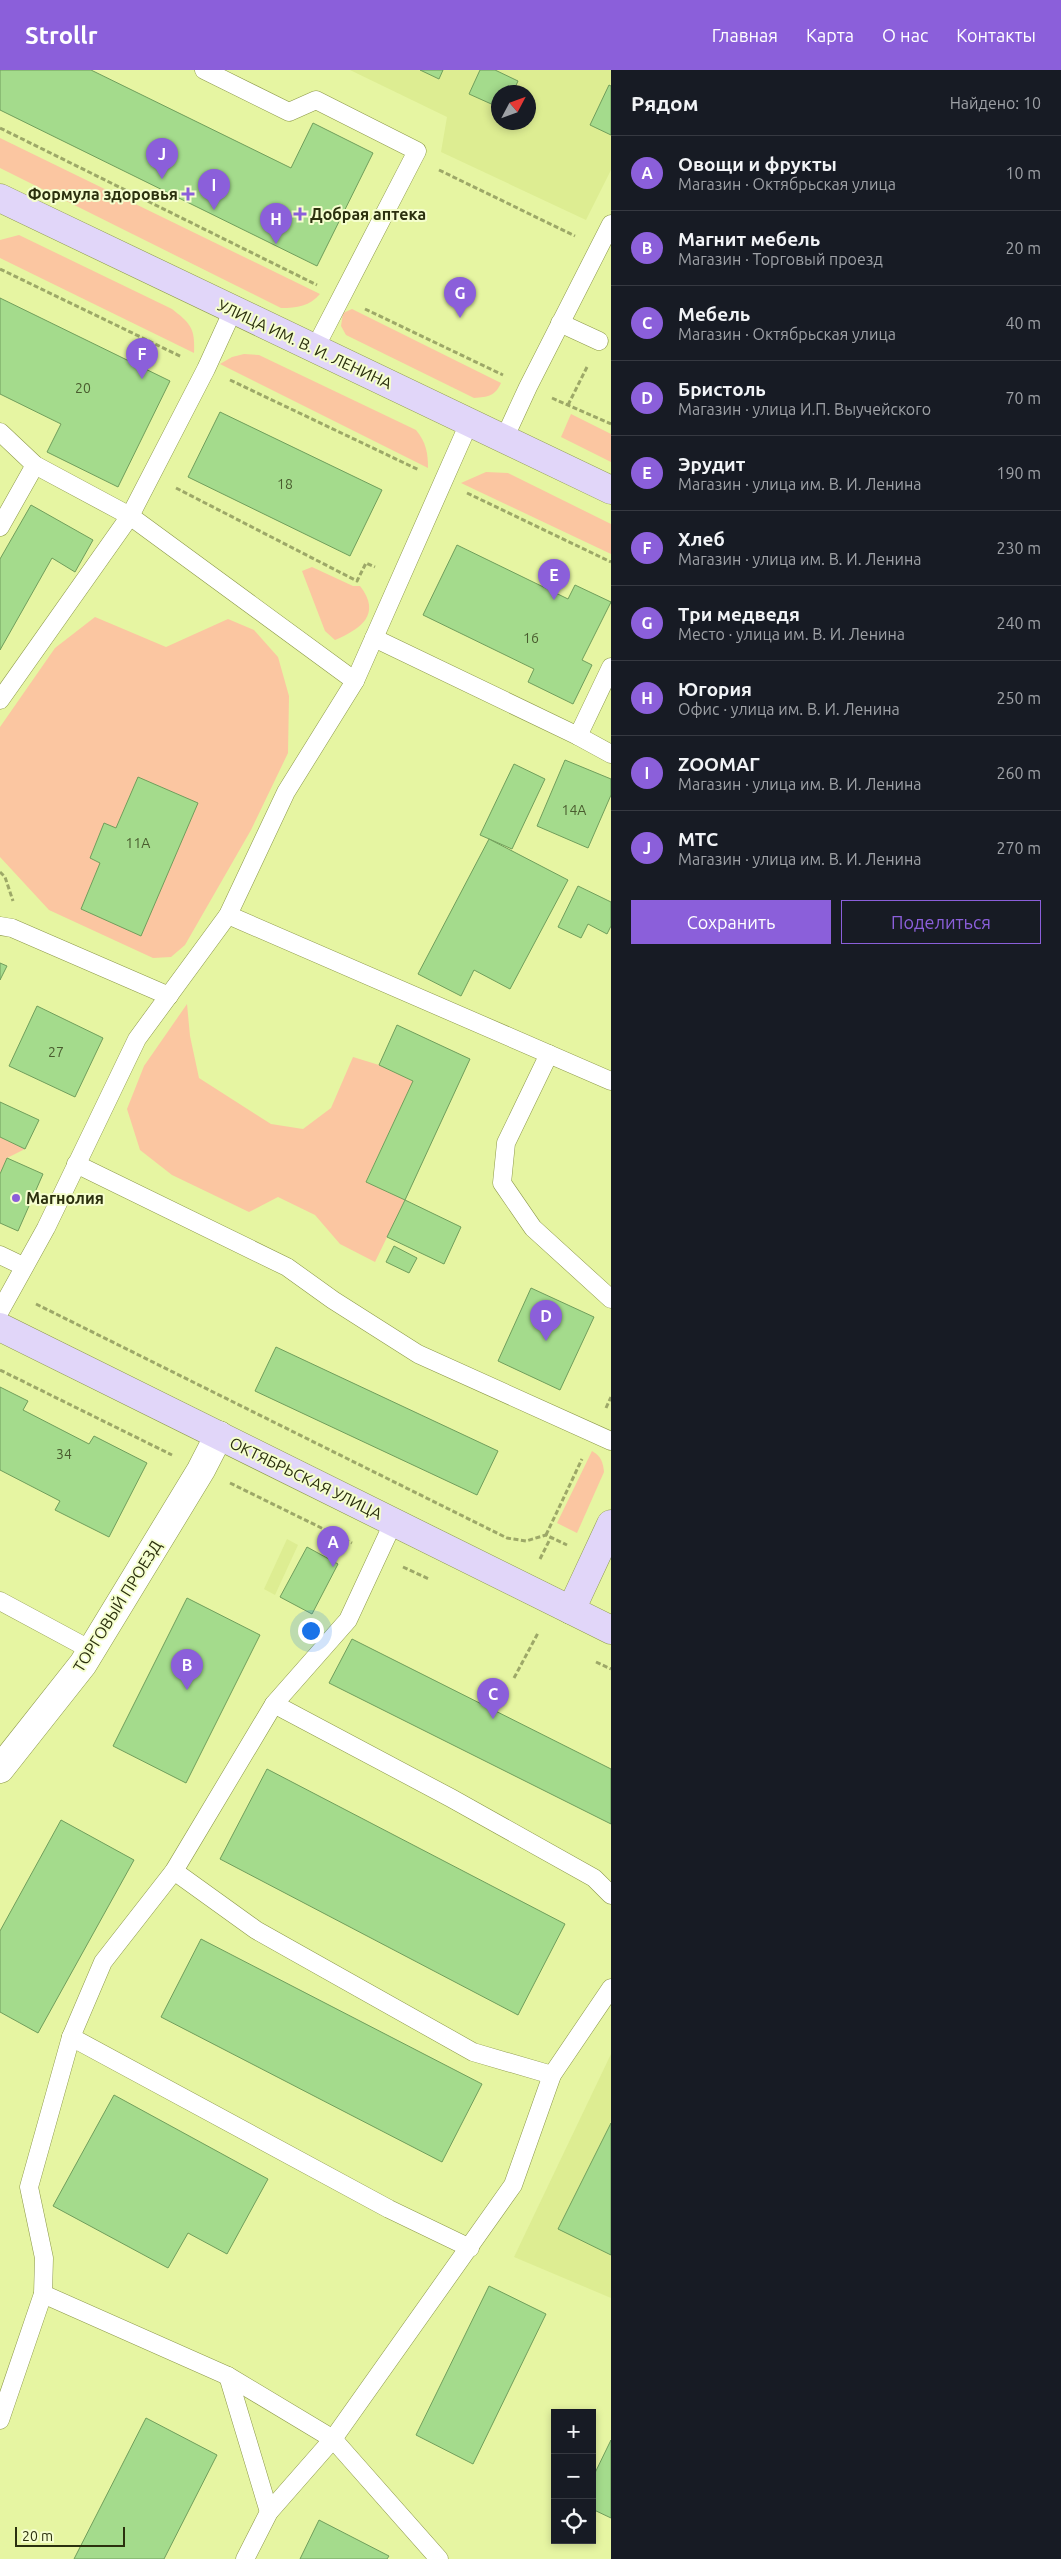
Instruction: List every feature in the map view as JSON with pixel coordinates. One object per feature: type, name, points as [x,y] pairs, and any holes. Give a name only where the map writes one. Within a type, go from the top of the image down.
[{"type":"main road","name":"УЛИЦА ИМ. В. И. ЛЕНИНА","points":[[0,198],[611,490]]},
{"type":"main road","name":"ОКТЯБРЬСКАЯ УЛИЦА","points":[[0,1327],[611,1630]]},
{"type":"main road","points":[[571,1610],[611,1524]]},
{"type":"street","name":"ТОРГОВЫЙ ПРОЕЗД","points":[[0,1769],[91,1650],[201,1470],[219,1435]]},
{"type":"lane","points":[[204,70],[289,112],[316,100],[417,151],[315,348]]},
{"type":"lane","points":[[504,440],[560,323],[610,229]]},
{"type":"lane","points":[[0,700],[130,516],[206,369],[233,310]]},
{"type":"lane","points":[[560,323],[600,341]]},
{"type":"lane","points":[[0,1311],[23,1266],[46,1228],[137,1038],[228,916],[286,792],[355,681],[469,423]]},
{"type":"lane","points":[[0,432],[34,465],[130,516],[355,681]]},
{"type":"lane","points":[[0,527],[34,465]]},
{"type":"lane","points":[[374,638],[578,736],[611,754]]},
{"type":"lane","points":[[578,736],[611,667]]},
{"type":"lane","points":[[228,916],[611,1081]]},
{"type":"lane","points":[[0,926],[24,933],[169,996]]},
{"type":"lane","points":[[549,1054],[506,1143],[502,1183],[533,1228],[611,1299]]},
{"type":"lane","points":[[76,1164],[287,1267],[333,1300],[418,1354],[611,1441]]},
{"type":"lane","points":[[0,1255],[23,1266]]},
{"type":"lane","points":[[0,2420],[43,2294],[44,2258],[29,2187],[71,2037],[104,1962],[174,1871],[274,1704],[348,1620],[394,1521]]},
{"type":"lane","points":[[0,1601],[91,1650]]},
{"type":"lane","points":[[274,1704],[451,1798],[594,1878],[611,1895]]},
{"type":"lane","points":[[174,1871],[256,1930],[473,2052],[552,2075]]},
{"type":"lane","points":[[245,2559],[269,2512],[333,2439],[513,2185],[552,2075],[611,1988]]},
{"type":"lane","points":[[71,2037],[389,2209],[470,2248]]},
{"type":"lane","points":[[43,2294],[228,2376],[333,2439],[439,2559]]},
{"type":"lane","points":[[228,2376],[269,2512]]},
{"type":"path","points":[[0,128],[341,297],[528,387],[611,424]]},
{"type":"path","points":[[414,158],[599,247]]},
{"type":"path","points":[[0,269],[611,562]]},
{"type":"path","points":[[151,475],[357,581],[366,563],[399,579]]},
{"type":"path","points":[[10,1290],[507,1538],[526,1540],[546,1535],[570,1546]]},
{"type":"path","points":[[0,1370],[201,1470],[437,1583]]},
{"type":"path","points":[[546,1535],[611,1397]]},
{"type":"path","points":[[539,1562],[551,1537]]},
{"type":"path","points":[[531,1630],[546,1637]]},
{"type":"path","points":[[514,1678],[538,1633]]},
{"type":"path","points":[[595,1661],[611,1669]]},
{"type":"shaded area","points":[[350,70],[611,70],[611,170],[586,220],[441,152],[447,117]]},
{"type":"shaded area","points":[[0,138],[320,294],[303,306],[281,308],[0,168]]},
{"type":"shaded area","points":[[19,235],[172,309],[190,327],[194,338],[194,353],[0,258],[0,240]]},
{"type":"shaded area","points":[[352,309],[501,383],[496,391],[490,395],[474,398],[346,335],[341,326],[343,313]]},
{"type":"shaded area","points":[[244,354],[259,355],[416,430],[426,448],[428,468],[220,364],[232,357]]},
{"type":"shaded area","points":[[571,414],[611,434],[611,462],[561,437]]},
{"type":"shaded area","points":[[486,472],[508,473],[611,524],[611,554],[461,483]]},
{"type":"shaded area","points":[[312,567],[353,586],[360,586],[369,605],[366,619],[353,631],[335,640],[325,631],[302,571]]},
{"type":"shaded area","points":[[95,617],[166,647],[228,619],[254,630],[278,657],[289,696],[288,753],[251,830],[185,945],[171,957],[153,958],[49,910],[0,857],[0,727],[55,648]]},
{"type":"shaded area","points":[[187,1004],[190,1036],[199,1078],[271,1124],[303,1129],[331,1108],[353,1057],[379,1065],[413,1081],[366,1181],[405,1200],[375,1262],[340,1244],[315,1215],[278,1197],[249,1212],[172,1175],[140,1150],[127,1109],[144,1066]]},
{"type":"shaded area","points":[[0,1137],[25,1149],[7,1158],[0,1174]]},
{"type":"shaded area","points":[[592,1451],[601,1460],[604,1472],[577,1533],[557,1523]]},
{"type":"shaded area","points":[[287,1539],[298,1545],[275,1595],[264,1589]]},
{"type":"shaded area","points":[[611,2054],[611,2298],[514,2257]]},
{"type":"building","points":[[0,70],[91,70],[291,168],[313,123],[373,153],[317,266],[0,110]]},
{"type":"building","points":[[420,70],[443,70],[439,79]]},
{"type":"building","points":[[480,70],[495,70],[518,81],[516,85],[491,85],[491,104],[469,94]]},
{"type":"building","points":[[609,85],[611,86],[611,135],[590,125]]},
{"type":"building","points":[[0,298],[170,381],[118,487],[47,452],[61,424],[0,394]]},
{"type":"building","points":[[220,412],[382,490],[350,556],[188,477]]},
{"type":"building","points":[[31,505],[93,540],[75,572],[52,558],[0,650],[0,559]]},
{"type":"building","points":[[457,545],[568,599],[575,585],[611,602],[582,660],[592,665],[573,704],[528,682],[534,669],[423,615]]},
{"type":"building","points":[[565,760],[611,779],[611,795],[588,848],[537,826]]},
{"type":"building","points":[[514,764],[545,779],[512,849],[480,835]]},
{"type":"building","points":[[138,777],[198,803],[141,936],[81,909],[100,863],[90,858],[104,823],[116,828]]},
{"type":"building","points":[[489,839],[568,880],[510,989],[474,970],[461,996],[418,974]]},
{"type":"building","points":[[578,886],[611,902],[611,926],[607,934],[588,924],[581,938],[558,927]]},
{"type":"building","points":[[0,963],[7,966],[0,980]]},
{"type":"building","points":[[37,1006],[103,1038],[75,1097],[9,1066]]},
{"type":"building","points":[[397,1025],[470,1059],[405,1200],[366,1182],[413,1081],[379,1065]]},
{"type":"building","points":[[0,1102],[39,1120],[25,1149],[0,1137]]},
{"type":"building","name":"Магнолия","points":[[7,1158],[43,1174],[18,1231],[0,1223],[0,1174]]},
{"type":"building","points":[[405,1200],[461,1227],[444,1264],[387,1237]]},
{"type":"building","points":[[394,1246],[417,1258],[409,1273],[386,1262]]},
{"type":"building","points":[[531,1288],[594,1317],[560,1390],[498,1361]]},
{"type":"building","points":[[276,1347],[498,1451],[477,1495],[255,1391]]},
{"type":"building","points":[[0,1387],[28,1401],[23,1410],[89,1444],[94,1436],[147,1463],[109,1537],[55,1510],[60,1501],[0,1470]]},
{"type":"building","points":[[307,1547],[338,1564],[312,1614],[280,1597]]},
{"type":"building","points":[[187,1598],[260,1635],[186,1783],[113,1746]]},
{"type":"building","points":[[352,1639],[611,1769],[611,1824],[329,1683]]},
{"type":"building","points":[[267,1769],[565,1924],[518,2015],[220,1859]]},
{"type":"building","points":[[61,1820],[134,1860],[38,2033],[0,2012],[0,1931]]},
{"type":"building","points":[[201,1939],[482,2084],[442,2162],[161,2017]]},
{"type":"building","points":[[114,2095],[268,2179],[227,2254],[188,2233],[168,2268],[53,2206]]},
{"type":"building","points":[[611,2123],[611,2255],[558,2229]]},
{"type":"building","points":[[489,2286],[546,2314],[473,2464],[416,2435]]},
{"type":"building","points":[[146,2418],[217,2455],[164,2559],[74,2559]]},
{"type":"building","points":[[611,2440],[611,2518],[596,2511],[596,2471]]},
{"type":"building","points":[[319,2520],[389,2556],[387,2559],[300,2559]]},
{"type":"place","name":"МТС","points":[[162,179]]},
{"type":"place","name":"Формула здоровья","points":[[188,194]]},
{"type":"place","name":"ZOOМАГ","points":[[214,210]]},
{"type":"place","name":"Добрая аптека","points":[[300,214]]},
{"type":"place","name":"Югория","points":[[276,244]]},
{"type":"place","name":"Три медведя","points":[[460,318]]},
{"type":"place","name":"Хлеб","points":[[142,379]]},
{"type":"place","name":"Эрудит","points":[[554,600]]},
{"type":"place","name":"Магнолия","points":[[16,1198]]},
{"type":"place","name":"Бристоль","points":[[546,1341]]},
{"type":"place","name":"Овощи и фрукты","points":[[333,1567]]},
{"type":"place","name":"Магнит мебель","points":[[187,1690]]},
{"type":"place","name":"Мебель","points":[[493,1719]]}]
